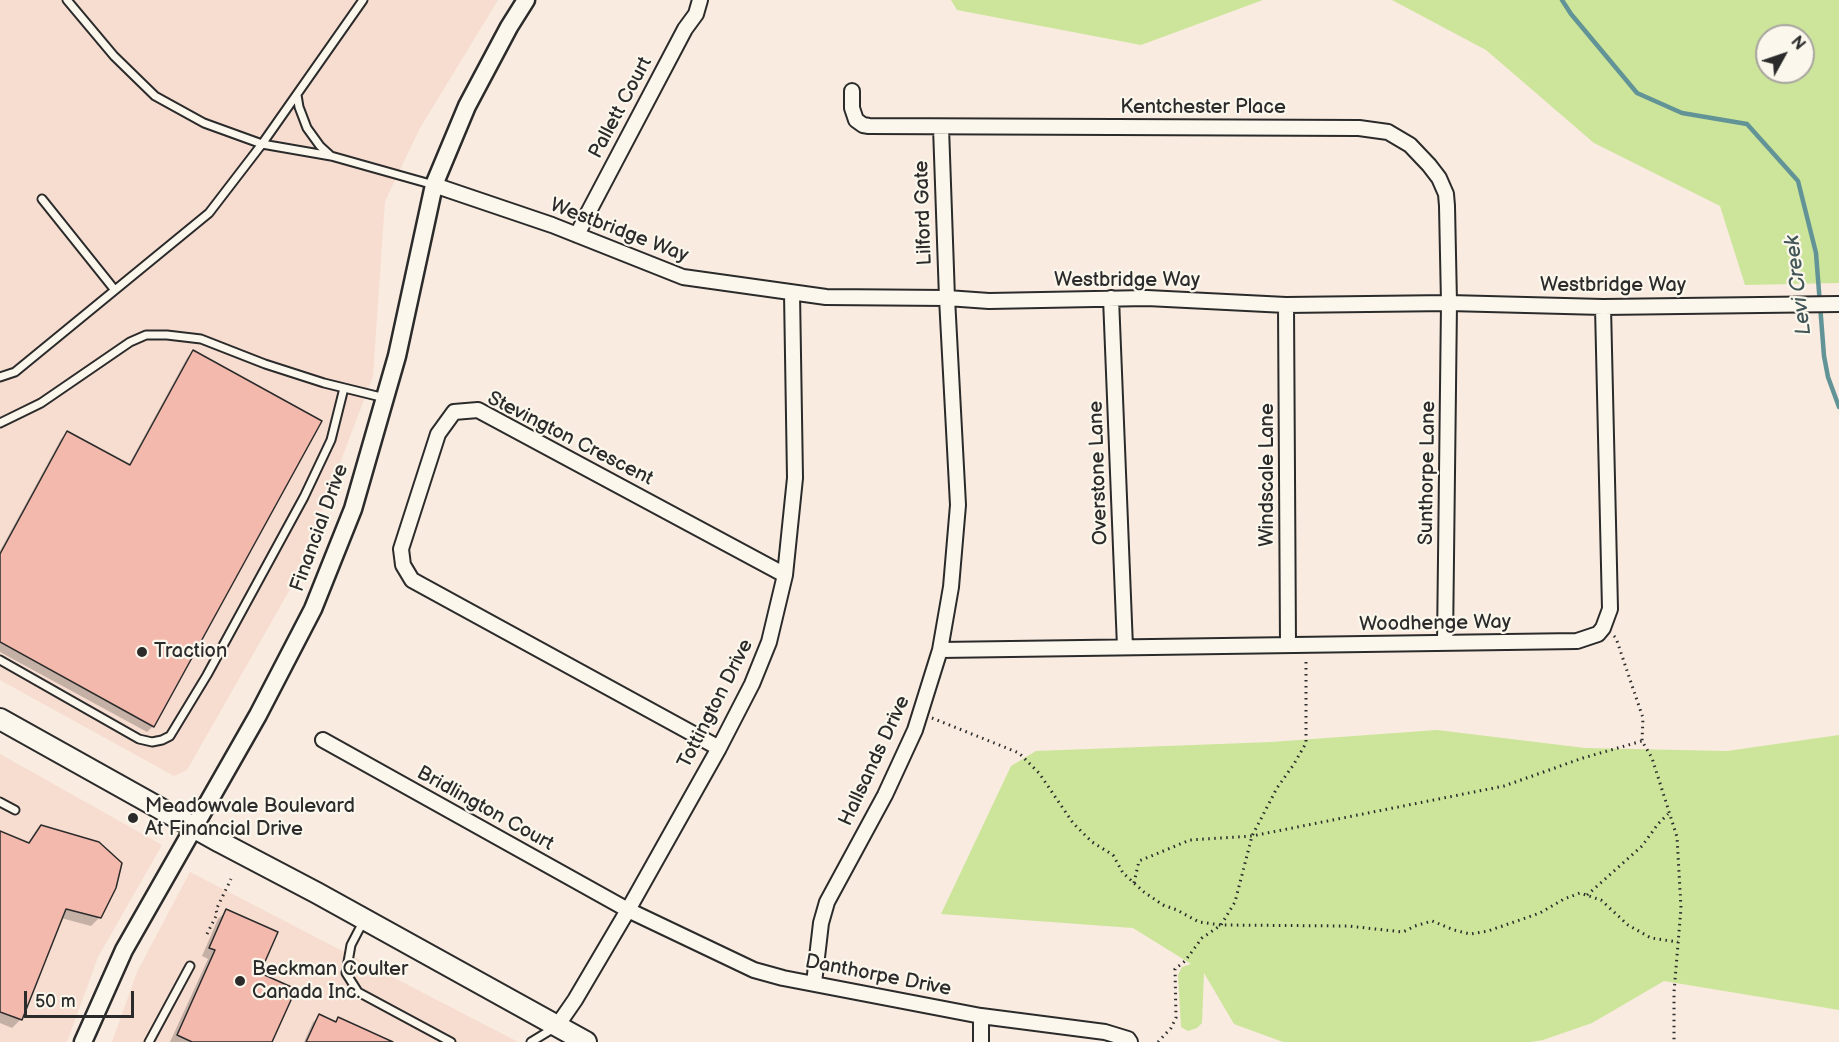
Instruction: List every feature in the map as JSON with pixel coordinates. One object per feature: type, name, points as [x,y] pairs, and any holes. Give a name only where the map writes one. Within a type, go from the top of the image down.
[{"type":"main road","points":[[0,719],[586,1042]]},
{"type":"street","name":"Financial Drive","points":[[84,1042],[124,950],[258,715],[313,609],[353,509],[397,356],[434,185],[467,106],[526,0]]},
{"type":"street","name":"Pallett Court","points":[[578,235],[685,29],[696,14],[700,0]]},
{"type":"street","name":"Kentchester Place","points":[[852,91],[853,113],[856,120],[863,125],[1359,128],[1388,132],[1410,145],[1429,165],[1439,178],[1446,194],[1449,303]]},
{"type":"street","name":"Lilford Gate","points":[[941,127],[947,298]]},
{"type":"street","name":"Westbridge Way","points":[[434,185],[552,225],[683,277],[826,297],[947,298],[989,301],[1147,298],[1286,305],[1449,303],[1603,307],[1839,304]]},
{"type":"street","name":"Tottington Drive","points":[[557,1026],[628,910],[719,748],[765,654],[785,574],[795,478],[792,293]]},
{"type":"street","name":"Hallsands Drive","points":[[814,983],[821,923],[827,902],[885,795],[915,730],[940,650],[951,587],[958,505],[947,298]]},
{"type":"street","name":"Overstone Lane","points":[[1111,298],[1125,647]]},
{"type":"street","name":"Sunthorpe Lane","points":[[1445,644],[1449,303]]},
{"type":"street","name":"Windscale Lane","points":[[1286,305],[1288,645]]},
{"type":"street","points":[[1603,307],[1610,609],[1603,628]]},
{"type":"street","name":"Stevington Crescent","points":[[719,748],[412,580],[403,565],[401,549],[438,434],[454,412],[478,410],[785,574]]},
{"type":"street","name":"Woodhenge Way","points":[[940,650],[1577,641],[1598,634],[1603,628]]},
{"type":"street","name":"Bridlington Court","points":[[324,740],[628,910]]},
{"type":"street","name":"Danthorpe Drive","points":[[628,910],[754,970],[783,978],[981,1016],[1105,1032],[1128,1039],[1130,1042]]},
{"type":"street","points":[[981,1016],[981,1042]]},
{"type":"lane","points":[[67,0],[114,56],[155,96],[204,123],[262,144],[331,156],[434,185]]},
{"type":"lane","points":[[0,377],[15,372],[209,213],[262,144],[363,0]]},
{"type":"lane","points":[[297,94],[307,128],[320,146],[331,156]]},
{"type":"lane","points":[[42,199],[114,289]]},
{"type":"lane","points":[[0,423],[41,403],[130,342],[146,335],[201,339],[265,364],[324,383],[385,398]]},
{"type":"lane","points":[[0,660],[139,739],[152,742],[170,736],[207,675],[304,497],[331,440],[344,388]]},
{"type":"lane","points":[[0,802],[15,810]]},
{"type":"lane","points":[[364,920],[351,945],[346,973],[358,992],[451,1042]]},
{"type":"lane","points":[[149,1042],[190,966]]},
{"type":"lane","points":[[531,1042],[557,1026]]},
{"type":"path","points":[[1603,628],[1616,638],[1643,718],[1642,741],[1652,758],[1677,837],[1681,908],[1674,992],[1674,1042]]},
{"type":"path","points":[[1158,1042],[1171,1028],[1176,1018],[1175,969],[1185,961],[1202,938],[1221,925],[1235,902],[1252,836],[1277,788],[1294,765],[1306,743],[1306,645]]},
{"type":"path","points":[[921,713],[1019,753],[1039,773],[1073,823],[1092,842],[1113,855],[1123,873],[1163,905],[1199,922],[1221,925],[1348,926],[1403,932],[1432,921],[1470,934],[1488,931],[1540,913],[1564,899],[1581,893],[1601,900],[1628,925],[1651,938],[1678,942]]},
{"type":"path","points":[[1134,883],[1139,861],[1190,840],[1252,836],[1504,786],[1583,758],[1642,741]]},
{"type":"path","points":[[1587,895],[1642,846],[1658,824],[1669,814]]},
{"type":"path","points":[[207,934],[231,879]]},
{"type":"shaded area","points":[[0,0],[498,0],[420,128],[385,201],[373,376],[297,577],[187,770],[174,776],[0,680]]},
{"type":"shaded area","points":[[0,754],[162,845],[98,957],[67,1042],[0,1042]]},
{"type":"shaded area","points":[[190,872],[518,1042],[112,1042],[137,972]]},
{"type":"green space","points":[[951,0],[1263,0],[1141,45],[957,10]]},
{"type":"green space","points":[[1392,0],[1839,0],[1839,283],[1745,285],[1720,206],[1594,143],[1486,50]]},
{"type":"green space","points":[[1437,730],[1585,748],[1727,751],[1839,735],[1839,1010],[1664,981],[1592,1023],[1531,1042],[1283,1042],[1234,1024],[1204,973],[1202,1023],[1197,1028],[1188,1031],[1181,1027],[1178,975],[1182,967],[1191,964],[1133,928],[941,914],[1011,766],[1036,751],[1271,742]]},
{"type":"building","points":[[193,350],[322,421],[154,727],[0,642],[0,554],[67,431],[130,465]]},
{"type":"building","points":[[41,825],[99,842],[122,863],[116,888],[101,918],[66,909],[22,1020],[0,1012],[0,831],[29,843]]},
{"type":"building","name":"Beckman Coulter Canada Inc.","points":[[226,909],[278,932],[260,973],[296,989],[272,1042],[192,1042],[177,1035],[215,950],[209,948]]},
{"type":"building","points":[[319,1014],[336,1022],[338,1017],[393,1042],[306,1042]]},
{"type":"waterway","name":"Levi Creek","points":[[1562,0],[1637,93],[1682,113],[1747,124],[1798,181],[1816,253],[1824,356],[1828,377],[1839,407]]},
{"type":"place","name":"Traction","points":[[142,652]]},
{"type":"place","name":"Meadowvale Boulevard At Financial Drive","points":[[133,818]]},
{"type":"place","name":"Beckman Coulter Canada Inc.","points":[[240,981]]}]
